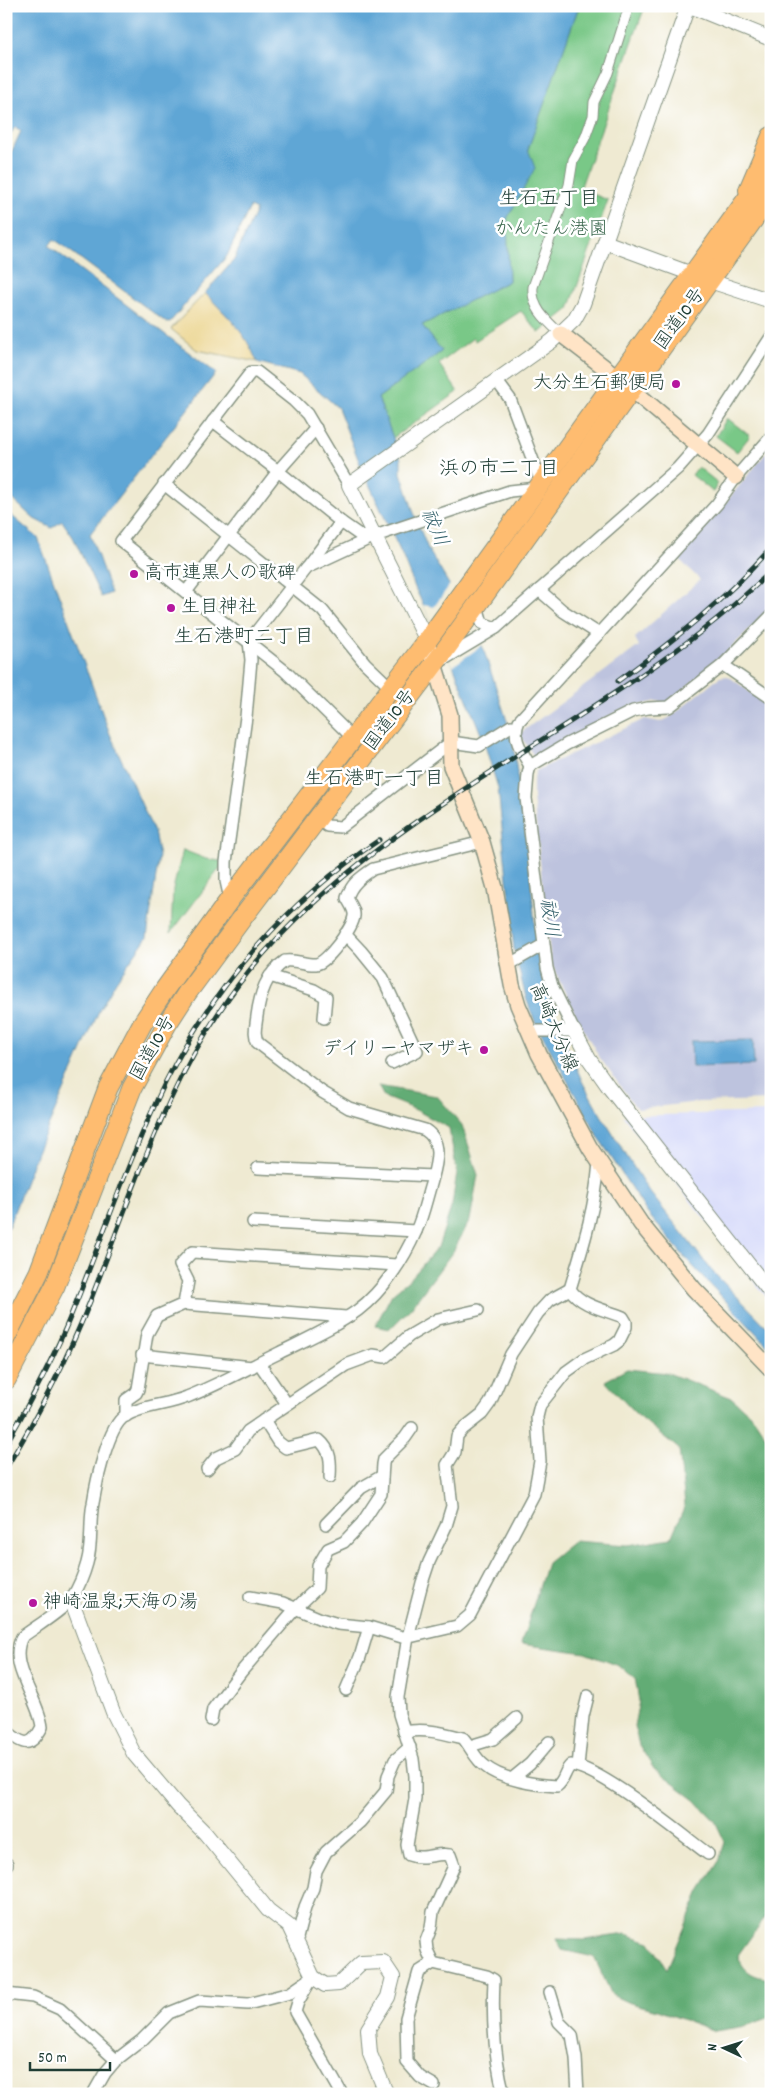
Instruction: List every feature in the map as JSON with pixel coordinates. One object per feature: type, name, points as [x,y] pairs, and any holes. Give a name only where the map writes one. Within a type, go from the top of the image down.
[{"type":"highway","name":"国道10号","points":[[6,1380],[55,1286],[132,1088],[149,1055],[187,993],[443,657],[473,611],[632,389],[701,277],[738,210],[771,166]]},
{"type":"highway","name":"国道10号","points":[[6,1337],[39,1272],[91,1131],[122,1060],[165,989],[230,899],[431,635],[617,377],[771,195]]},
{"type":"main road","points":[[738,210],[771,136]]},
{"type":"main road","points":[[561,334],[632,389],[736,477]]},
{"type":"main road","name":"高崎大分線","points":[[431,635],[443,657],[451,726],[451,766],[482,842],[494,888],[518,1005],[533,1031],[546,1069],[600,1163],[636,1218],[721,1319],[771,1369]]},
{"type":"street","points":[[561,334],[535,306],[532,296],[533,287],[569,185],[574,160],[593,116],[594,102],[608,74],[629,6]]},
{"type":"street","points":[[349,486],[561,334],[579,312],[689,6],[771,39]]},
{"type":"street","points":[[605,242],[771,301]]},
{"type":"street","points":[[443,657],[482,638],[496,628],[671,474],[700,446],[771,337]]},
{"type":"street","points":[[353,738],[290,675],[121,541],[251,372],[257,372],[294,401],[307,414],[431,635]]},
{"type":"street","points":[[306,568],[375,536],[510,491],[539,485],[510,399],[496,380]]},
{"type":"street","points":[[213,422],[341,522],[361,536],[375,536]]},
{"type":"street","points":[[186,592],[278,471],[316,428]]},
{"type":"street","points":[[318,819],[327,826],[341,827],[451,742],[479,746],[514,727],[717,504],[736,477],[771,437]]},
{"type":"street","points":[[164,484],[322,610],[365,663],[391,688]]},
{"type":"street","points":[[230,899],[226,881],[226,862],[247,708],[251,660],[249,641],[341,522]]},
{"type":"street","points":[[539,590],[563,611],[599,634]]},
{"type":"street","points":[[473,611],[482,623],[496,628]]},
{"type":"street","points":[[530,766],[567,744],[633,711],[669,707],[724,665],[771,616]]},
{"type":"street","points":[[724,665],[771,698]]},
{"type":"street","points":[[514,727],[517,742],[530,766],[526,798],[541,946],[552,986],[571,1031],[600,1076],[771,1292]]},
{"type":"street","points":[[6,1730],[15,1739],[23,1742],[32,1742],[42,1726],[21,1670],[17,1652],[22,1638],[71,1600],[87,1563],[92,1531],[93,1503],[113,1430],[126,1416],[184,1398],[255,1365],[346,1317],[364,1305],[380,1287],[397,1264],[416,1231],[433,1176],[438,1146],[431,1134],[425,1130],[348,1108],[322,1092],[258,1043],[255,1032],[260,997],[270,976],[285,961],[316,964],[321,962],[345,934],[354,920],[354,913],[347,898],[349,892],[359,879],[372,868],[482,842]]},
{"type":"street","points":[[345,934],[362,951],[383,978],[417,1051],[392,1063]]},
{"type":"street","points":[[510,963],[541,946]]},
{"type":"street","points":[[270,976],[314,990],[326,996],[324,1018]]},
{"type":"street","points":[[533,1031],[571,1031]]},
{"type":"street","points":[[504,2094],[498,2071],[492,2020],[494,1980],[487,1976],[433,1962],[427,1950],[426,1941],[431,1928],[433,1912],[454,1866],[450,1855],[442,1854],[419,1859],[409,1855],[406,1845],[414,1798],[415,1776],[410,1747],[399,1714],[398,1697],[408,1637],[426,1569],[446,1526],[452,1506],[452,1492],[446,1469],[455,1452],[457,1436],[482,1414],[490,1403],[511,1354],[538,1313],[550,1300],[570,1289],[583,1252],[594,1203],[600,1163]]},
{"type":"street","points":[[258,1168],[433,1176]]},
{"type":"street","points":[[253,1222],[416,1231]]},
{"type":"street","points":[[184,1304],[188,1281],[180,1265],[192,1252],[397,1264]]},
{"type":"street","points":[[250,1597],[283,1603],[338,1624],[369,1627],[408,1637],[457,1626],[464,1621],[475,1609],[534,1494],[540,1461],[537,1416],[540,1405],[566,1372],[591,1355],[614,1346],[623,1335],[626,1322],[623,1317],[589,1303],[570,1289]]},
{"type":"street","points":[[126,1416],[126,1400],[136,1393],[138,1389],[142,1355],[147,1334],[157,1316],[184,1304],[346,1317]]},
{"type":"street","points":[[207,1469],[216,1458],[235,1449],[248,1431],[287,1404],[324,1382],[346,1365],[373,1355],[385,1356],[409,1336],[438,1319],[478,1310]]},
{"type":"street","points":[[142,1355],[255,1365],[287,1404]]},
{"type":"street","points":[[264,1420],[278,1442],[286,1448],[318,1440],[326,1447],[331,1462],[330,1477]]},
{"type":"street","points":[[211,1720],[213,1709],[236,1680],[295,1609],[317,1588],[318,1566],[328,1549],[344,1542],[362,1522],[381,1494],[384,1459],[405,1438],[412,1428]]},
{"type":"street","points":[[326,1524],[361,1488],[382,1476]]},
{"type":"street","points":[[71,1600],[113,1712],[134,1754],[178,1806],[205,1833],[268,1910],[288,1926],[313,1977],[325,1985],[339,1984],[361,1963],[383,1962],[393,1976],[388,1997],[368,2029],[370,2054],[388,2094]]},
{"type":"street","points":[[346,1690],[360,1657],[369,1627]]},
{"type":"street","points":[[578,1766],[582,1716],[588,1696]]},
{"type":"street","points":[[470,1746],[492,1738],[517,1718]]},
{"type":"street","points":[[404,1732],[418,1730],[435,1731],[463,1738],[484,1766],[494,1773],[540,1785],[557,1786],[563,1781],[566,1770],[572,1765],[578,1766],[610,1782],[708,1854]]},
{"type":"street","points":[[513,1778],[530,1764],[549,1742]]},
{"type":"street","points":[[296,1942],[304,1907],[313,1888],[316,1870],[326,1852],[360,1822],[386,1790],[388,1776],[395,1760],[410,1747]]},
{"type":"street","points":[[433,1962],[419,1972],[406,2018],[407,2062],[420,2077],[434,2085]]},
{"type":"street","points":[[93,2094],[105,2073],[116,2060],[142,2040],[169,2013],[199,2001],[248,2004],[290,1993],[313,1977]]},
{"type":"street","points":[[313,1977],[298,2002],[295,2012],[342,2094]]},
{"type":"street","points":[[550,1992],[559,2022],[572,2035],[576,2058],[578,2094]]},
{"type":"street","points":[[6,1994],[33,1997],[60,2009],[116,2060]]},
{"type":"shaded area","points":[[771,447],[771,609],[713,665],[667,703],[656,701],[619,711],[534,756],[519,734],[639,646],[635,638],[700,580],[677,557],[721,508]]},
{"type":"shaded area","points":[[728,676],[771,707],[771,1100],[698,1102],[637,1109],[600,1058],[578,1020],[551,963],[533,797],[533,781],[536,771],[634,724],[645,719],[660,722],[669,718],[720,677]]},
{"type":"shaded area","points":[[771,1112],[771,1303],[623,1116]]},
{"type":"green space","name":"かんたん港園","points":[[579,6],[645,6],[580,189],[608,200],[569,309],[539,333],[521,311],[475,341],[473,338],[439,364],[458,392],[393,438],[378,398],[442,351],[422,325],[509,281],[507,219],[517,199],[528,149]]},
{"type":"green space","points":[[727,418],[750,436],[737,452],[716,436]]},
{"type":"green space","points":[[698,467],[718,483],[713,492],[692,475]]},
{"type":"green space","points":[[183,850],[206,859],[220,861],[223,864],[171,933],[173,889]]},
{"type":"green space","points":[[378,1086],[437,1096],[462,1125],[478,1175],[470,1220],[454,1250],[411,1308],[390,1329],[375,1326],[392,1294],[411,1278],[438,1247],[452,1205],[457,1172],[449,1128],[416,1110],[384,1097]]},
{"type":"green space","points":[[627,1369],[668,1373],[732,1398],[754,1418],[771,1444],[771,1909],[738,1955],[743,1966],[750,1973],[771,1979],[771,2017],[745,2026],[715,2031],[657,2010],[627,2002],[612,1995],[594,1957],[562,1950],[556,1939],[584,1940],[626,1934],[650,1942],[667,1969],[700,1891],[719,1861],[725,1842],[715,1821],[695,1800],[654,1769],[639,1745],[634,1726],[639,1701],[635,1678],[619,1666],[585,1653],[521,1644],[547,1563],[574,1541],[628,1545],[671,1538],[685,1505],[679,1449],[635,1413],[605,1381]]},
{"type":"sand","points":[[205,293],[241,333],[257,362],[197,350],[171,329]]},
{"type":"water","points":[[6,6],[579,6],[528,149],[535,168],[507,219],[509,281],[422,325],[442,351],[378,398],[401,459],[401,473],[428,549],[482,645],[512,736],[529,859],[538,959],[550,1003],[566,1044],[583,1083],[648,1190],[713,1272],[771,1331],[771,1349],[689,1262],[648,1214],[600,1140],[535,1022],[526,998],[514,950],[498,788],[483,739],[453,665],[416,590],[362,469],[338,408],[300,374],[257,362],[241,333],[205,293],[234,260],[256,210],[250,207],[227,256],[170,322],[167,323],[54,239],[49,246],[216,373],[90,534],[111,593],[101,597],[73,537],[62,521],[52,528],[34,519],[6,493],[6,164],[21,131],[15,127],[6,141]]},
{"type":"water","points":[[6,511],[38,538],[110,734],[154,832],[159,856],[147,937],[116,981],[99,1011],[37,1152],[6,1233]]},
{"type":"water","points":[[753,1040],[754,1065],[692,1067],[691,1041]]},
{"type":"pier","points":[[451,583],[484,644],[453,666],[423,605],[434,607]]},
{"type":"railway","points":[[618,681],[698,619],[736,585],[771,548]]},
{"type":"railway","points":[[6,1468],[30,1427],[73,1343],[140,1171],[176,1087],[222,1008],[249,971],[305,910],[368,857],[434,809],[643,674],[709,625],[771,571]]},
{"type":"railway","points":[[6,1444],[57,1348],[140,1139],[166,1081],[186,1045],[207,1011],[231,978],[285,917],[315,889],[379,840]]},
{"type":"place","name":"大分生石郵便局","points":[[676,384]]},
{"type":"place","name":"高市連黒人の歌碑","points":[[134,574]]},
{"type":"place","name":"生目神社","points":[[171,608]]},
{"type":"place","name":"デイリーヤマザキ","points":[[484,1050]]},
{"type":"place","name":"神崎温泉;天海の湯","points":[[33,1603]]},
{"type":"district","name":"生石五丁目","points":[[549,200]]},
{"type":"district","name":"浜の市二丁目","points":[[499,470]]},
{"type":"district","name":"生石港町二丁目","points":[[244,638]]},
{"type":"district","name":"生石港町一丁目","points":[[374,780]]},
{"type":"water label","name":"祓川","points":[[433,528]]},
{"type":"water label","name":"祓川","points":[[548,918]]}]
